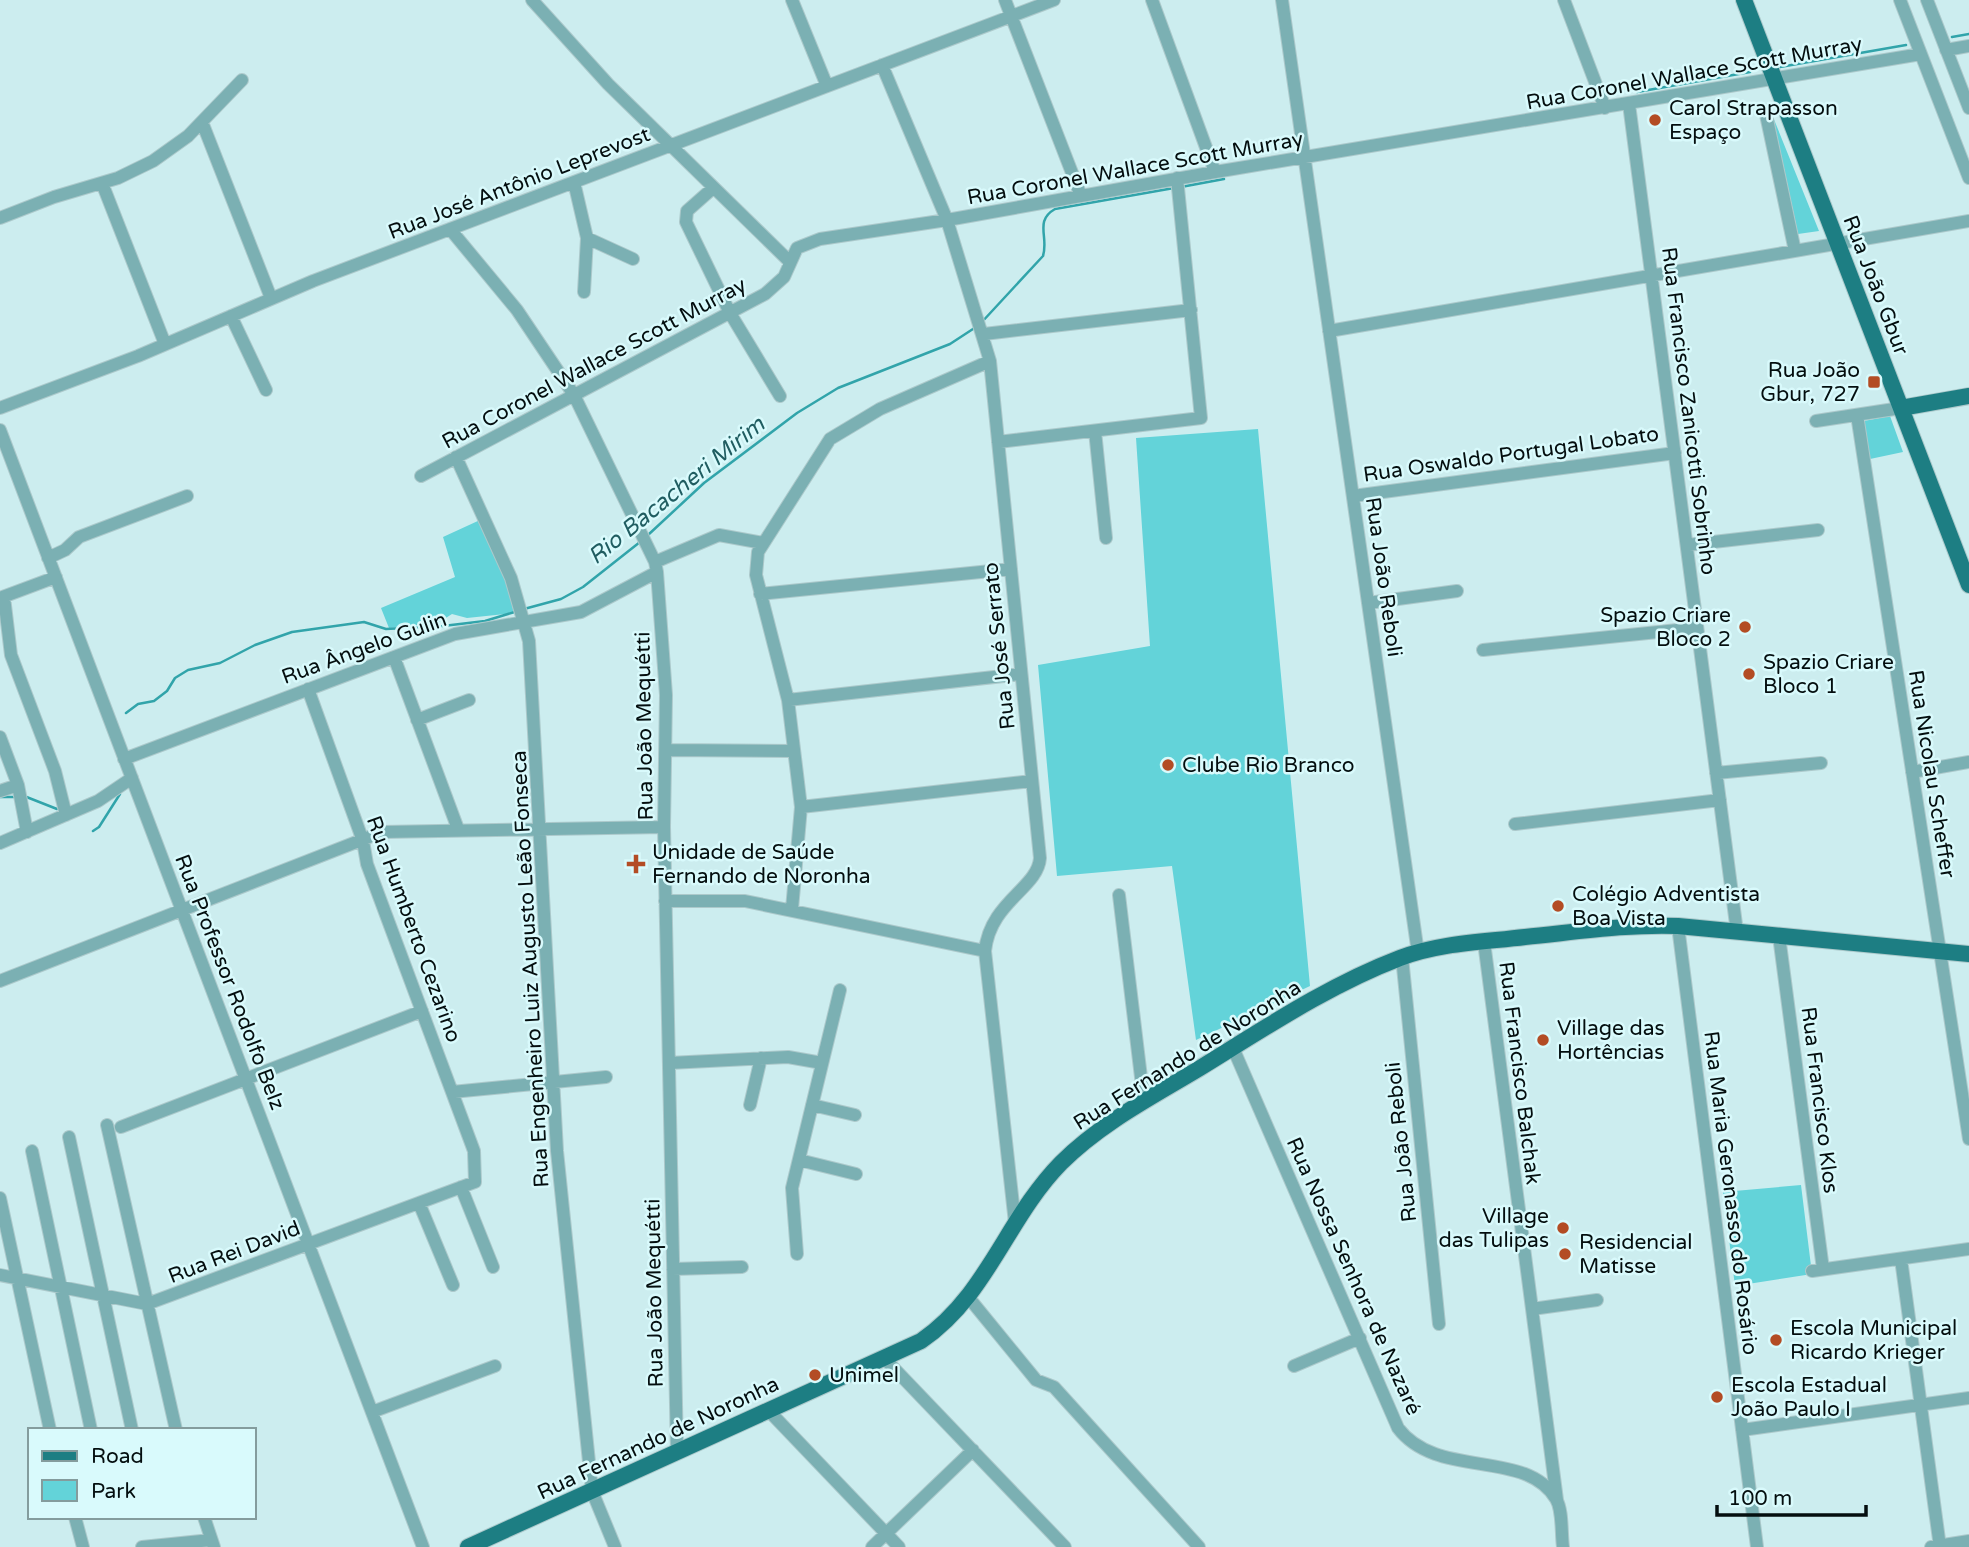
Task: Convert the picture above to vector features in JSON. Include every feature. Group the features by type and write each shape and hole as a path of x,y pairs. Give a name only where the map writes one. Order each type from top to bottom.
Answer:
{"main road":[{"name":"Rua João Gbur","path":"1744,0 1969,582"},
{"path":"1901,408 1969,396"},
{"name":"Rua Fernando de Noronha","path":"468,1547 768,1410 886,1360 935,1331 969,1298 1015,1223 1063,1162 1098,1132 1313,1000 1410,955 1484,942 1629,927 1678,926 1969,954"}],"street":[{"path":"532,0 608,83 790,262"},
{"path":"792,0 827,86"},
{"path":"1005,0 1080,196"},
{"name":"Rua José Antônio Leprevost","path":"0,408 450,229 1054,0"},
{"path":"1152,0 1215,172"},
{"name":"Rua João Reboli","path":"1282,0 1368,603 1410,955 1439,1324"},
{"path":"1564,0 1605,108"},
{"path":"1900,0 1969,178"},
{"path":"1927,0 1969,108"},
{"path":"1946,50 1969,46"},
{"name":"Rua Coronel Wallace Scott Murray","path":"421,476 730,313 779,284 788,271 797,248 820,239 947,220 1178,178 1305,159 1921,54"},
{"name":"Rua José Serrato","path":"882,65 947,220 990,361 1039,865 1036,875 1001,909 990,930 985,951 1015,1223"},
{"path":"0,218 135,171 166,154 202,122 242,80"},
{"name":"Rua Francisco Zanicotti Sobrinho","path":"1629,104 1737,932"},
{"path":"1765,110 1795,251"},
{"path":"202,122 271,299"},
{"path":"998,442 1201,418 1178,178"},
{"path":"574,182 587,238 584,292"},
{"path":"102,183 165,344"},
{"path":"713,188 687,211 685,218 730,313 780,396"},
{"path":"1329,331 1969,221"},
{"name":"Rua João Mequétti","path":"450,229 517,310 574,395 656,567 666,670 665,901 677,1452"},
{"path":"587,238 633,259"},
{"path":"772,245 797,248"},
{"path":"981,327 1191,310"},
{"path":"231,316 266,390"},
{"path":"792,909 801,807 788,700 755,567 764,543 830,439 880,410 990,361"},
{"path":"1816,421 1901,408"},
{"name":"Rua Nicolau Scheffer","path":"1857,415 1969,1139"},
{"name":"Rua Professor Rodolfo Belz","path":"0,430 423,1547"},
{"path":"1095,431 1106,538"},
{"name":"Rua Oswaldo Portugal Lobato","path":"1353,496 1675,453"},
{"name":"Rua Engenheiro Luiz Augusto Leão Fonseca","path":"456,457 511,578 524,621 531,660 557,1151 592,1491 615,1547"},
{"path":"48,558 65,550 79,537 187,496"},
{"path":"1687,545 1818,530"},
{"name":"Rua Ângelo Gulin","path":"124,759 455,634 581,612 656,567 719,535 764,543"},
{"path":"760,594 1011,569"},
{"path":"56,577 2,597 10,655 55,771 65,815"},
{"path":"1368,603 1457,591"},
{"path":"1483,650 1697,628"},
{"path":"394,657 458,829"},
{"path":"788,700 1021,674"},
{"name":"Rua Humberto Cezarino","path":"308,689 363,841 368,864 474,1151 474,1182"},
{"path":"417,720 470,700"},
{"path":"0,737 18,785 27,832"},
{"path":"666,750 794,751"},
{"path":"1912,772 1969,762"},
{"path":"1716,774 1821,763"},
{"path":"0,843 98,801 132,778"},
{"path":"801,807 1032,781"},
{"path":"0,791 18,785"},
{"path":"1515,824 1720,800"},
{"path":"1,977 392,831 664,827"},
{"path":"1119,895 1144,1102"},
{"path":"665,901 735,900 792,909 985,951"},
{"name":"Rua Maria Geronasso do Rosário","path":"1678,926 1757,1547"},
{"name":"Rua Francisco Klos","path":"1779,936 1817,1270 1901,1259"},
{"name":"Rua Francisco Balchak","path":"1484,942 1557,1500"},
{"path":"797,1254 792,1188 840,990"},
{"path":"121,1127 422,1011"},
{"name":"Rua Nossa Senhora de Nazaré","path":"1233,1048 1398,1428 1418,1448 1444,1458 1526,1475 1542,1485 1557,1500"},
{"path":"669,1063 788,1057 822,1063"},
{"path":"750,1105 761,1058"},
{"path":"452,1092 606,1077"},
{"path":"812,1105 855,1115"},
{"path":"107,1125 176,1428"},
{"path":"69,1137 132,1428"},
{"path":"32,1151 91,1428"},
{"path":"799,1160 856,1174"},
{"name":"Rua Rei David","path":"0,1275 147,1304 474,1182"},
{"path":"461,1187 493,1267"},
{"path":"0,1198 50,1428"},
{"path":"419,1203 453,1285"},
{"path":"1969,1249 1901,1259 1937,1547 1969,1541"},
{"path":"673,1269 742,1267"},
{"path":"969,1298 1036,1380 1055,1387 1199,1547"},
{"path":"1532,1309 1597,1300"},
{"path":"1294,1366 1360,1338"},
{"path":"886,1360 1065,1547"},
{"path":"372,1412 495,1366"},
{"path":"1742,1430 1969,1398"},
{"path":"768,1410 899,1547"},
{"path":"872,1547 973,1450"},
{"path":"1557,1500 1563,1547"},
{"path":"76,1519 83,1547"},
{"path":"142,1547 213,1543 205,1519"}],"green space":[{"path":"1773,117 1819,231 1798,234"},
{"path":"1890,416 1903,452 1870,459 1864,421"},
{"name":"Clube Rio Branco","path":"1258,429 1310,986 1196,1040 1172,866 1057,876 1038,665 1150,646 1136,438"},
{"path":"480,520 507,583 514,613 467,618 452,614 438,623 389,628 381,608 455,577 443,537"},
{"path":"1801,1185 1812,1274 1735,1286 1723,1192"}],"waterway":[{"name":"Rio Bacacheri Mirim","path":"1952,37 1969,34"},
{"name":"Rio Bacacheri Mirim","path":"1780,67 1906,45"},
{"name":"Rio Bacacheri Mirim","path":"1637,92 1750,72"},
{"name":"Rio Bacacheri Mirim","path":"1181,187 1224,179"},
{"name":"Rio Bacacheri Mirim","path":"981,323 1043,256 1045,219 1055,209 1174,188"},
{"name":"Rio Bacacheri Mirim","path":"648,535 704,483 797,413 838,388 950,344 976,327"},
{"name":"Rio Bacacheri Mirim","path":"524,609 561,599 583,587 640,542"},
{"name":"Rio Bacacheri Mirim","path":"126,713 138,704 154,701 167,691 175,678 188,670 220,663 255,645 292,632 364,622 386,629 443,626 485,621 518,611"},
{"name":"Rio Bacacheri Mirim","path":"93,831 99,827 120,794"},
{"name":"Rio Bacacheri Mirim","path":"24,796 57,809"},
{"name":"Rio Bacacheri Mirim","path":"0,797 18,797"}],"place":[{"name":"Carol Strapasson Espaço","path":"1655,120"},
{"name":"Rua João Gbur, 727","path":"1874,382"},
{"name":"Spazio Criare Bloco 2","path":"1745,627"},
{"name":"Spazio Criare Bloco 1","path":"1749,674"},
{"name":"Clube Rio Branco","path":"1168,765"},
{"name":"Unidade de Saúde Fernando de Noronha","path":"636,864"},
{"name":"Colégio Adventista Boa Vista","path":"1558,906"},
{"name":"Village das Hortências","path":"1543,1040"},
{"name":"Village das Tulipas","path":"1563,1228"},
{"name":"Residencial Matisse","path":"1565,1254"},
{"name":"Escola Municipal Ricardo Krieger","path":"1776,1340"},
{"name":"Unimel","path":"815,1375"},
{"name":"Escola Estadual João Paulo I","path":"1717,1397"}]}
